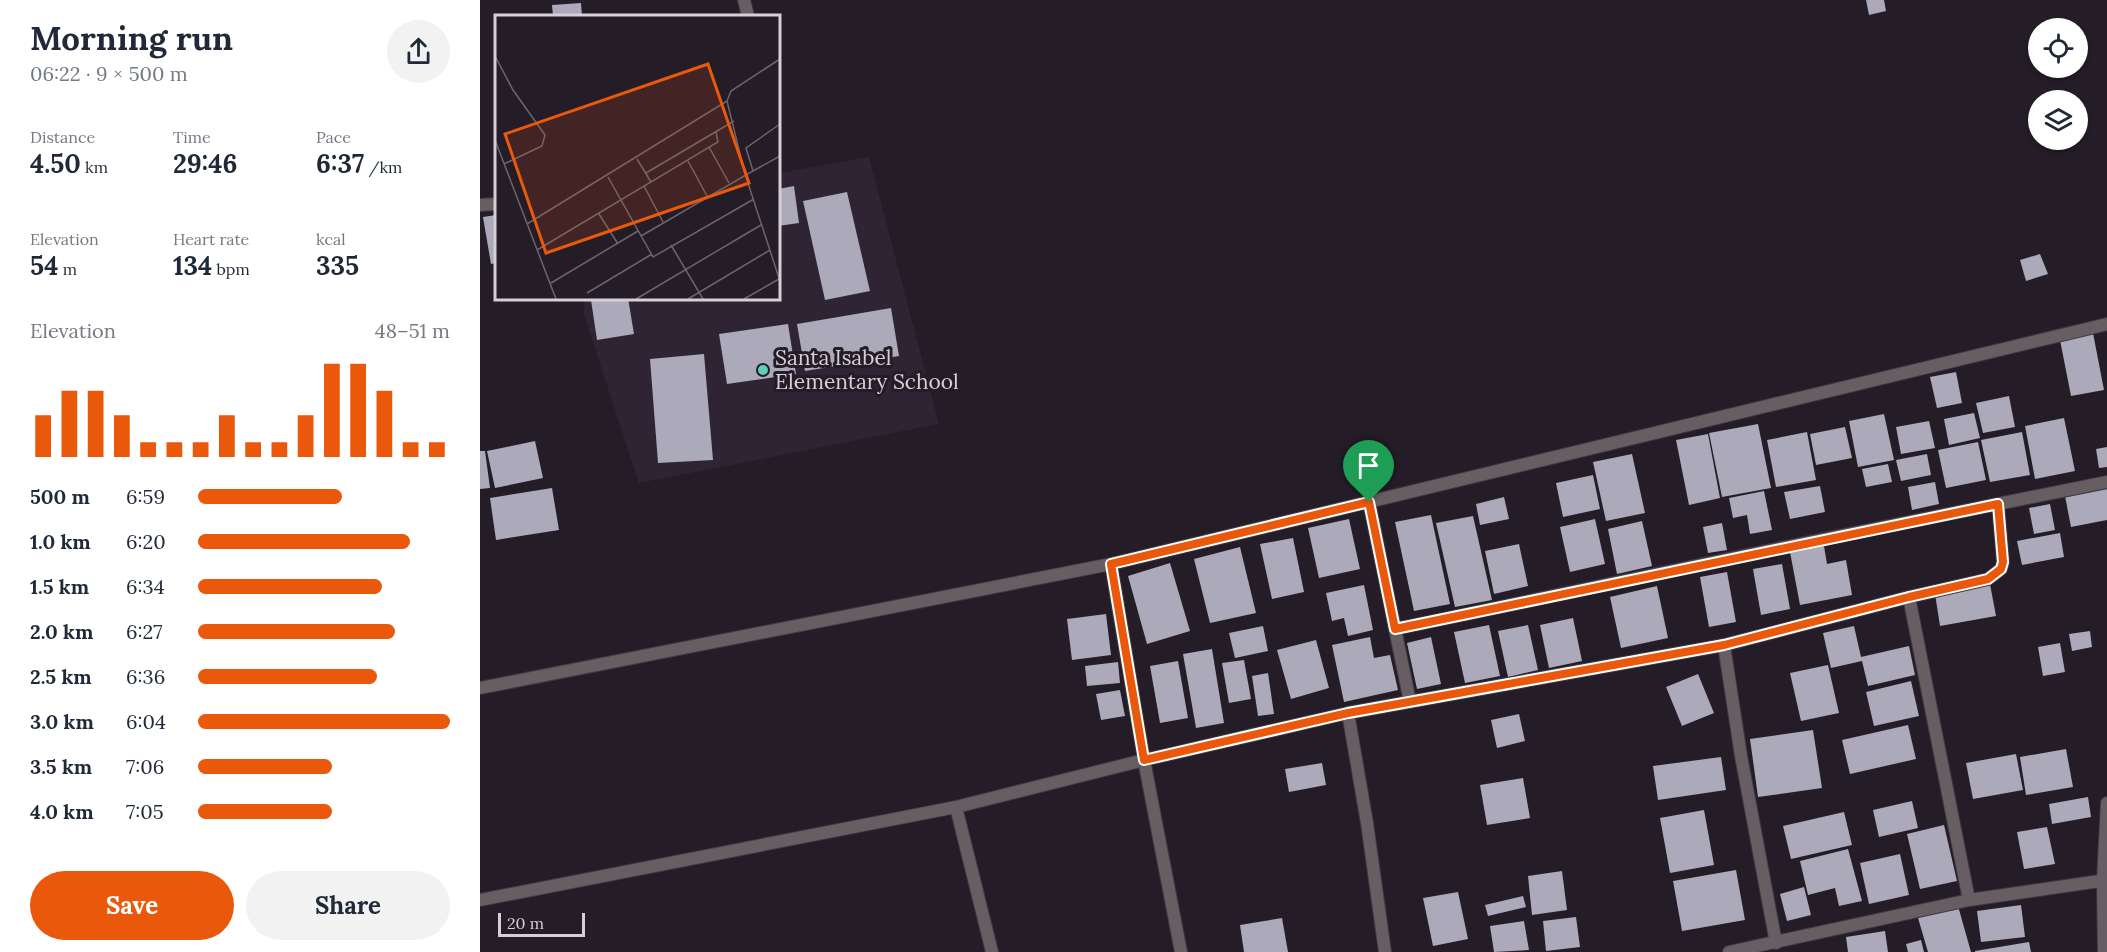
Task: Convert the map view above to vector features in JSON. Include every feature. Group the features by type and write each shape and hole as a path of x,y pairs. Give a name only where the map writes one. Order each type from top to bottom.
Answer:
{"street":[{"path":"744,0 748,15"},
{"path":"480,206 495,204"},
{"path":"480,687 1111,564 2107,324"},
{"path":"1395,629 2107,482"},
{"path":"1369,502 1410,702"},
{"path":"480,900 956,807 1144,760 1348,713 1724,645 1988,579 2001,569 2003,562 1998,504"},
{"path":"1111,564 1144,760 1181,952"},
{"path":"1909,597 1969,900"},
{"path":"1724,645 1741,756 1776,943"},
{"path":"1348,713 1367,823 1385,952"},
{"path":"2104,952 2107,803"},
{"path":"956,807 992,952"},
{"path":"1729,952 1969,900 2105,880"}],"shaded area":[{"name":"Santa Isabel Elementary School","path":"869,157 939,424 639,483 584,315 584,300 780,300 780,173"}],"building":[{"path":"1866,0 1884,0 1886,11 1869,15"},
{"path":"581,3 582,15 553,15 552,5"},
{"path":"794,186 799,223 780,226 780,189"},
{"path":"847,192 870,291 825,300 803,201"},
{"path":"495,215 495,263 491,264 483,217"},
{"path":"2040,254 2048,274 2026,281 2020,260"},
{"path":"591,300 628,300 634,334 597,340"},
{"path":"891,308 899,356 805,371 797,324"},
{"path":"788,324 796,374 727,384 719,334"},
{"path":"2093,333 2104,390 2071,396 2060,340"},
{"path":"704,354 713,460 658,463 650,359"},
{"path":"1956,372 1962,403 1937,408 1930,377"},
{"path":"2009,396 2015,427 1983,433 1976,403"},
{"path":"1974,413 1980,438 1949,445 1944,419"},
{"path":"1884,414 1894,460 1858,467 1849,421"},
{"path":"2064,418 2075,471 2035,479 2025,426"},
{"path":"1929,421 1935,448 1901,454 1896,427"},
{"path":"1758,424 1771,488 1722,497 1709,433"},
{"path":"1845,427 1852,458 1816,465 1810,434"},
{"path":"1807,432 1816,480 1776,487 1767,440"},
{"path":"2022,432 2030,475 1990,482 1981,440"},
{"path":"1708,434 1720,498 1689,505 1676,440"},
{"path":"535,441 543,478 495,488 487,451"},
{"path":"1978,442 1986,480 1946,488 1938,450"},
{"path":"2107,447 2107,467 2099,468 2096,449"},
{"path":"480,451 485,451 490,488 480,489"},
{"path":"1632,454 1645,513 1606,521 1593,462"},
{"path":"1927,454 1931,475 1901,481 1896,460"},
{"path":"1888,464 1892,482 1866,487 1862,469"},
{"path":"1593,475 1600,509 1563,517 1556,483"},
{"path":"1935,482 1939,504 1912,510 1908,487"},
{"path":"1820,486 1825,512 1790,519 1784,492"},
{"path":"552,488 559,530 496,540 490,498"},
{"path":"2107,488 2107,520 2071,527 2065,496"},
{"path":"1764,491 1772,530 1750,534 1747,515 1733,518 1729,498"},
{"path":"1504,497 1509,519 1480,525 1476,504"},
{"path":"2050,504 2055,530 2034,534 2029,508"},
{"path":"1431,515 1450,604 1414,611 1395,522"},
{"path":"1473,516 1492,600 1455,607 1436,523"},
{"path":"1349,519 1360,569 1319,578 1308,528"},
{"path":"1595,519 1605,564 1570,572 1560,527"},
{"path":"1642,521 1652,566 1617,574 1608,529"},
{"path":"1722,523 1727,550 1708,553 1703,527"},
{"path":"2060,533 2064,557 2022,565 2017,541"},
{"path":"1293,538 1304,592 1272,599 1260,544"},
{"path":"1519,544 1528,586 1494,594 1485,551"},
{"path":"1824,546 1827,564 1846,560 1852,595 1800,605 1790,552"},
{"path":"1240,547 1256,613 1210,623 1194,559"},
{"path":"1170,563 1190,631 1147,644 1128,576"},
{"path":"1782,564 1790,609 1761,615 1753,569"},
{"path":"1727,572 1736,622 1709,627 1700,577"},
{"path":"1990,584 1996,616 1940,626 1935,594"},
{"path":"1364,585 1373,630 1348,636 1344,618 1332,621 1326,593"},
{"path":"1657,586 1668,638 1621,648 1610,597"},
{"path":"1106,614 1111,655 1072,660 1067,619"},
{"path":"1573,618 1582,661 1549,668 1540,625"},
{"path":"1489,625 1500,676 1465,683 1454,632"},
{"path":"1528,625 1538,670 1508,677 1498,631"},
{"path":"1263,626 1268,651 1235,658 1229,633"},
{"path":"1854,626 1861,657 1909,646 1915,675 1868,686 1862,661 1831,668 1823,633"},
{"path":"2090,631 2092,647 2072,651 2069,634"},
{"path":"1370,637 1374,658 1390,655 1398,690 1344,702 1332,645"},
{"path":"1431,637 1441,684 1417,689 1407,643"},
{"path":"1316,640 1329,688 1291,699 1277,650"},
{"path":"2060,643 2065,672 2043,676 2038,647"},
{"path":"1212,649 1224,723 1196,728 1183,654"},
{"path":"1244,660 1251,699 1229,703 1222,663"},
{"path":"1178,661 1188,718 1160,723 1150,666"},
{"path":"1118,662 1120,683 1087,686 1085,666"},
{"path":"1828,665 1839,713 1801,721 1790,673"},
{"path":"1268,673 1274,714 1258,716 1252,676"},
{"path":"1698,674 1714,713 1682,726 1666,687"},
{"path":"1911,681 1919,716 1874,726 1866,692"},
{"path":"1120,690 1125,716 1101,720 1096,694"},
{"path":"1519,714 1525,741 1497,748 1491,720"},
{"path":"1908,725 1916,759 1850,774 1842,740"},
{"path":"1813,730 1822,788 1758,797 1750,739"},
{"path":"2066,749 2073,787 2026,795 2020,757"},
{"path":"2016,754 2023,790 1973,799 1966,763"},
{"path":"1721,757 1726,790 1658,800 1653,766"},
{"path":"1322,763 1326,785 1289,792 1285,769"},
{"path":"1523,778 1530,818 1487,825 1480,785"},
{"path":"2088,797 2091,817 2052,824 2049,804"},
{"path":"1912,801 1918,828 1879,837 1873,810"},
{"path":"1704,810 1714,865 1670,873 1660,818"},
{"path":"1844,812 1852,845 1791,859 1783,826"},
{"path":"1944,825 1957,881 1920,889 1907,834"},
{"path":"2047,827 2055,864 2024,869 2017,832"},
{"path":"1848,849 1862,901 1839,906 1835,888 1808,895 1800,861"},
{"path":"1900,854 1909,895 1869,904 1860,863"},
{"path":"1736,870 1745,920 1682,931 1673,881"},
{"path":"1562,871 1567,910 1532,915 1528,876"},
{"path":"1804,887 1811,915 1787,921 1780,894"},
{"path":"1458,892 1468,939 1433,946 1423,898"},
{"path":"1523,896 1526,907 1488,916 1485,905"},
{"path":"2021,905 2025,937 1981,942 1977,911"},
{"path":"1958,906 1971,952 1928,952 1918,918"},
{"path":"1576,917 1580,947 1546,951 1543,921"},
{"path":"1282,918 1288,952 1244,952 1240,925"},
{"path":"1524,921 1529,950 1494,952 1490,926"},
{"path":"1885,931 1888,952 1848,952 1846,937"},
{"path":"1921,940 1924,952 1908,952 1906,944"},
{"path":"2029,942 2031,952 1975,952 1975,951"}],"place":[{"name":"Santa Isabel Elementary School","path":"763,370"}],"route":[{"path":"1369,502 1395,629 1998,504 2003,562 2001,569 1988,579 1724,645 1348,713 1144,760 1111,564 1369,502"}]}
